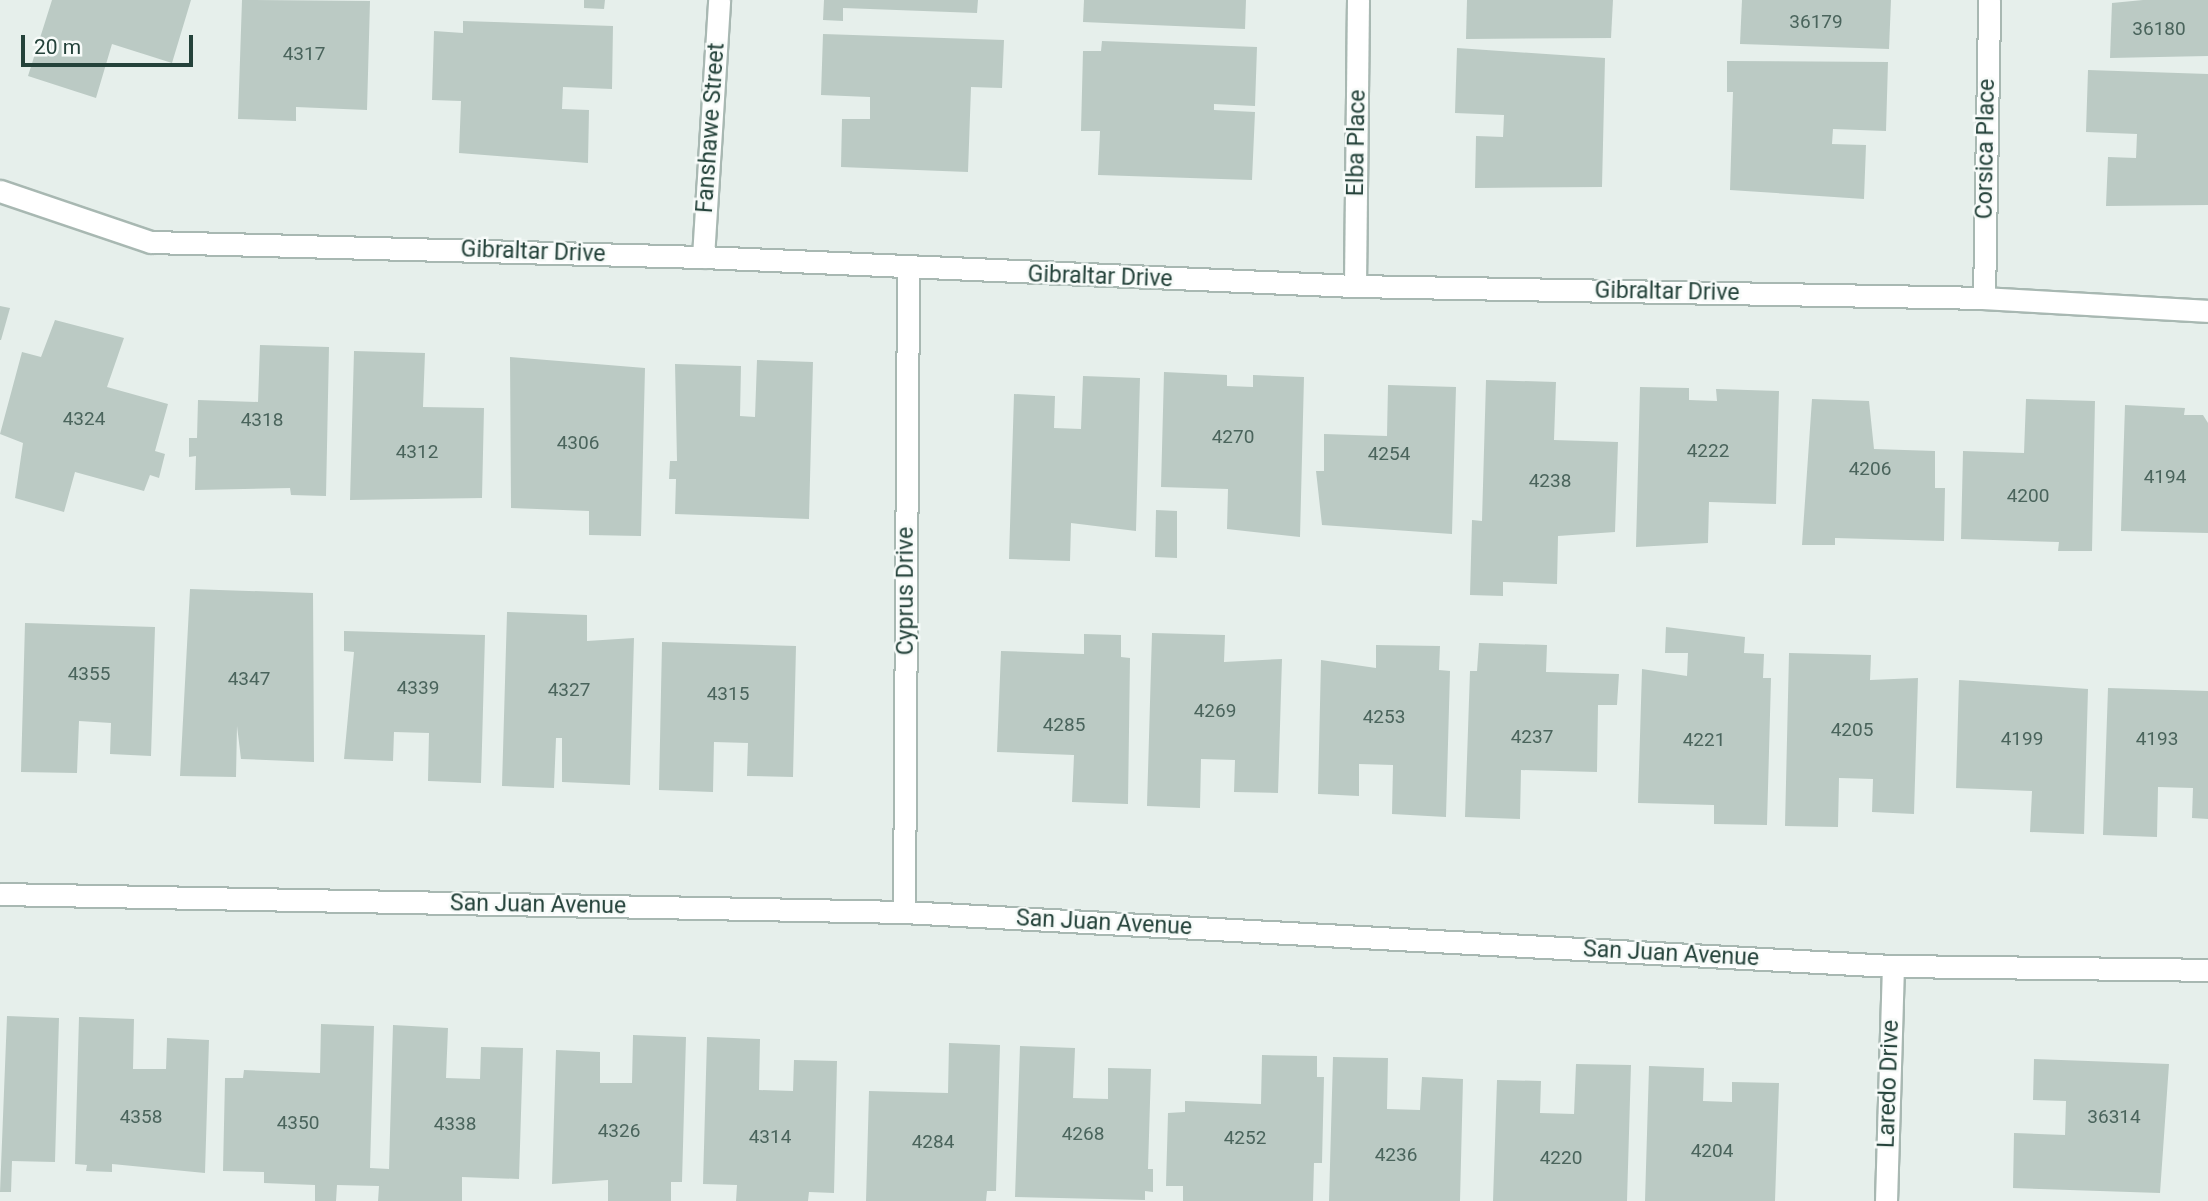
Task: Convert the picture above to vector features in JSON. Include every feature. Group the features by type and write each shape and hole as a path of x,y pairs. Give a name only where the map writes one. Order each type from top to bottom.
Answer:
{"street":[{"name":"Fanshawe Street","path":"703,257 719,0"},
{"name":"Elba Place","path":"1355,286 1358,0"},
{"name":"Corsica Place","path":"1984,298 1989,0"},
{"name":"Gibraltar Drive","path":"0,191 150,242 703,257 908,270 1355,286 1984,298 2208,311"},
{"name":"Cyprus Drive","path":"904,912 908,270"},
{"name":"San Juan Avenue","path":"0,894 904,912 1893,966 2208,970"},
{"name":"Laredo Drive","path":"1885,1201 1893,966"}],"building":[{"path":"52,0 191,0 172,63 112,44 96,98 28,76"},
{"path":"242,0 370,1 367,110 296,107 296,121 238,119"},
{"path":"584,0 605,0 604,9 584,8"},
{"path":"824,0 978,0 977,13 843,8 843,21 823,20"},
{"path":"1084,0 1246,0 1245,29 1083,22"},
{"path":"1467,0 1613,0 1611,38 1466,39"},
{"path":"1742,0 1891,0 1889,49 1740,44"},
{"path":"2208,0 2208,56 2110,58 2112,3"},
{"path":"463,21 613,26 612,89 563,87 562,109 589,110 588,163 459,153 461,101 432,100 434,31 463,33"},
{"path":"823,34 1004,40 1002,88 971,87 968,172 841,167 842,119 870,119 870,97 821,95"},
{"path":"1102,41 1257,47 1255,106 1214,104 1214,110 1255,112 1252,180 1098,175 1100,131 1081,131 1083,51 1101,51"},
{"path":"1457,48 1605,58 1602,187 1475,188 1476,136 1503,137 1504,115 1455,113"},
{"path":"1727,61 1888,62 1886,131 1833,129 1832,144 1866,145 1864,199 1730,190 1733,92 1727,92"},
{"path":"2088,70 2208,74 2208,205 2106,206 2108,157 2136,158 2137,134 2086,132"},
{"path":"0,306 10,308 1,340 0,340"},
{"path":"55,320 124,338 107,387 168,404 155,451 165,454 159,478 150,475 144,491 75,472 64,512 15,498 23,443 0,434 22,352 41,357"},
{"path":"260,345 329,347 326,496 291,495 290,488 195,490 196,456 189,457 189,438 197,438 198,400 258,402"},
{"path":"354,351 425,353 423,407 484,408 482,498 350,500"},
{"path":"510,357 645,368 641,536 589,535 589,511 511,508"},
{"path":"757,360 813,362 809,519 675,514 676,479 669,479 670,461 677,461 675,364 741,366 740,416 755,417"},
{"path":"1164,372 1227,375 1227,386 1253,387 1253,375 1304,377 1300,537 1227,529 1228,489 1161,487"},
{"path":"1083,376 1140,378 1136,531 1071,523 1070,561 1009,559 1014,394 1055,396 1054,428 1081,429"},
{"path":"1486,380 1556,382 1554,440 1618,442 1615,532 1558,536 1557,584 1503,582 1503,596 1470,595 1472,520 1482,521"},
{"path":"1388,385 1456,387 1452,534 1322,525 1316,471 1324,471 1324,434 1387,436"},
{"path":"1640,387 1689,388 1689,400 1717,401 1716,389 1779,391 1776,504 1709,502 1708,543 1636,547"},
{"path":"1812,399 1869,401 1874,449 1935,451 1935,488 1945,488 1944,541 1835,538 1835,545 1802,545"},
{"path":"2026,399 2095,401 2092,551 2058,551 2059,542 1961,539 1963,451 2024,453"},
{"path":"2125,405 2185,408 2184,415 2203,415 2208,423 2208,533 2121,531"},
{"path":"1156,510 1177,511 1177,558 1155,557"},
{"path":"190,589 313,593 314,762 241,759 237,726 236,777 180,776"},
{"path":"507,612 587,615 587,641 634,638 630,785 562,782 562,738 556,738 554,788 502,786"},
{"path":"25,623 155,627 151,756 110,754 111,723 79,721 77,773 21,772"},
{"path":"1666,627 1745,637 1744,653 1764,654 1763,678 1771,678 1767,825 1714,824 1714,805 1638,803 1642,669 1687,676 1688,653 1665,653"},
{"path":"344,631 485,635 481,783 428,781 429,733 394,732 393,761 344,759 354,652 344,651"},
{"path":"1152,633 1225,635 1224,662 1282,659 1278,793 1234,792 1235,760 1201,759 1200,808 1147,806"},
{"path":"1084,634 1121,635 1121,657 1130,658 1128,804 1072,802 1074,755 997,752 1001,651 1084,654"},
{"path":"662,642 796,646 793,777 747,776 748,743 714,742 713,792 659,790"},
{"path":"1479,643 1547,645 1546,672 1619,674 1617,705 1598,705 1597,772 1521,770 1520,819 1465,817 1470,671 1477,671"},
{"path":"1376,645 1440,646 1439,670 1450,671 1446,817 1392,814 1393,765 1359,764 1359,796 1318,794 1321,660 1376,668"},
{"path":"1789,653 1871,655 1870,680 1918,678 1914,814 1872,812 1873,779 1839,778 1838,827 1785,826"},
{"path":"1959,680 2088,689 2084,834 2030,832 2032,791 1956,788"},
{"path":"2108,688 2208,691 2208,819 2192,818 2193,788 2158,787 2157,837 2103,835"},
{"path":"7,1016 59,1018 55,1162 12,1161 11,1192 0,1192"},
{"path":"79,1017 134,1019 133,1069 166,1069 167,1038 209,1040 205,1173 112,1164 112,1172 86,1171 87,1165 75,1164"},
{"path":"321,1024 374,1026 370,1168 389,1169 393,1025 448,1028 446,1078 480,1079 481,1047 523,1048 519,1179 462,1177 462,1201 378,1201 379,1186 337,1185 336,1201 315,1201 315,1185 264,1183 264,1172 223,1171 225,1078 243,1078 244,1070 320,1073"},
{"path":"633,1035 686,1037 682,1182 671,1182 671,1201 608,1201 608,1180 552,1184 556,1050 600,1052 600,1083 632,1083"},
{"path":"707,1037 760,1039 759,1090 793,1091 794,1060 837,1061 834,1193 809,1192 808,1201 736,1201 737,1185 703,1184"},
{"path":"949,1043 1000,1045 996,1191 987,1191 986,1201 866,1201 869,1091 948,1093"},
{"path":"1020,1046 1075,1048 1073,1098 1108,1099 1108,1068 1151,1069 1148,1169 1153,1169 1153,1192 1145,1191 1145,1200 1015,1197"},
{"path":"1262,1055 1317,1056 1317,1077 1324,1077 1322,1163 1314,1163 1313,1201 1183,1201 1183,1186 1166,1186 1168,1113 1185,1112 1185,1101 1261,1104"},
{"path":"1333,1057 1388,1058 1387,1109 1420,1110 1422,1077 1463,1079 1460,1201 1329,1201"},
{"path":"2034,1059 2169,1064 2160,1193 2013,1188 2014,1133 2065,1135 2066,1101 2033,1100"},
{"path":"1576,1064 1631,1065 1627,1201 1493,1201 1497,1080 1541,1081 1540,1113 1574,1114"},
{"path":"1649,1066 1704,1068 1703,1101 1732,1102 1732,1082 1779,1083 1775,1201 1645,1201"}]}
